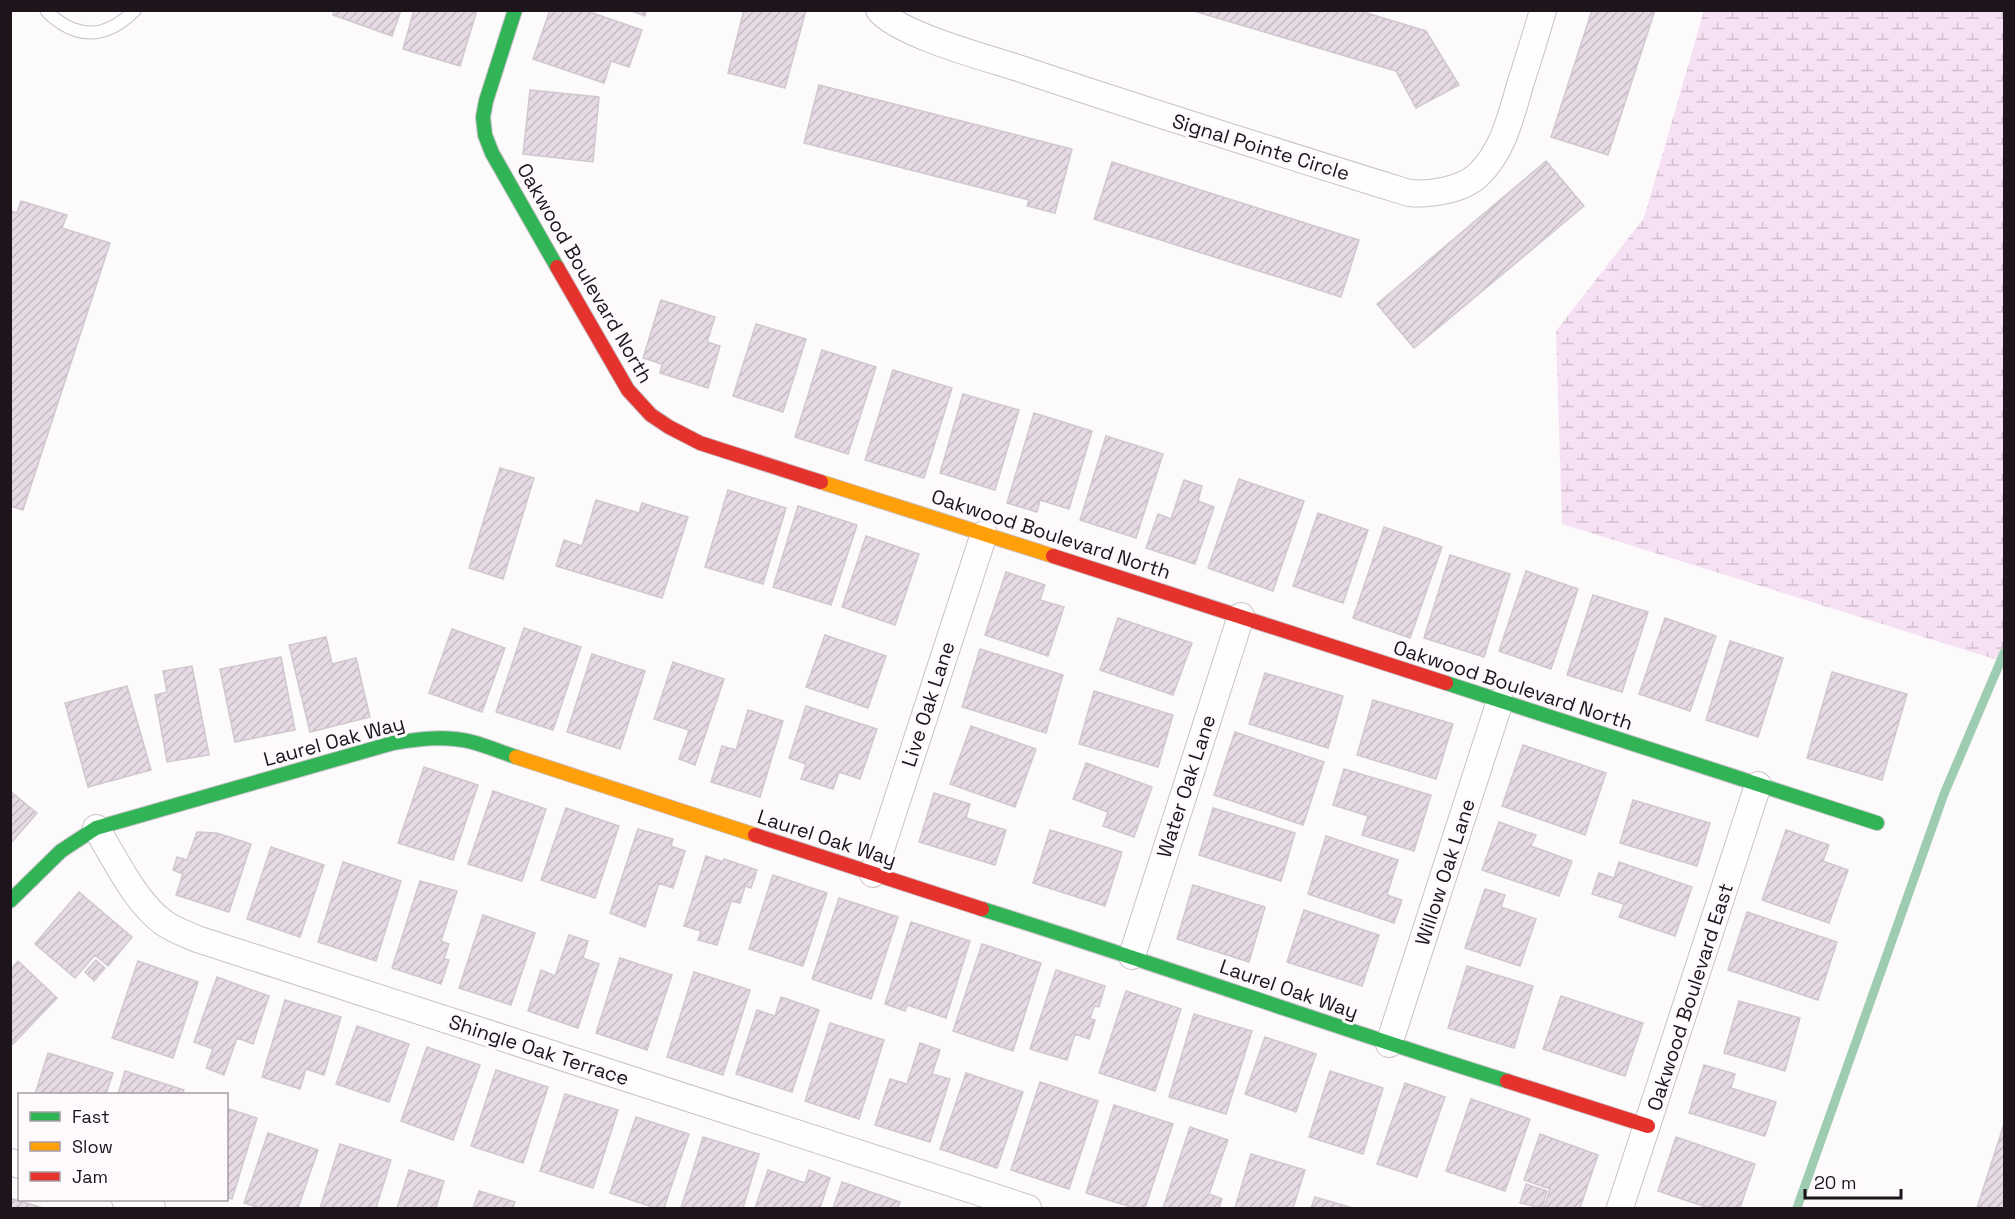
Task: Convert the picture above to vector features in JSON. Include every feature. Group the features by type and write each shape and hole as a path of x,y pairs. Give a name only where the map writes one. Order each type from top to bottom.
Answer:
{"street":[{"name":"Oakwood Boulevard North","path":"515,10 486,101 483,117 485,135 492,153 622,380 638,403 668,428 700,443 1877,823"},
{"name":"Signal Pointe Circle","path":"879,10 884,17 922,36 1250,143 1409,193 1424,194 1453,189 1477,177 1494,156 1508,124 1543,10"},
{"name":"Live Oak Lane","path":"873,874 984,534"},
{"name":"Water Oak Lane","path":"1131,956 1241,616"},
{"name":"Willow Oak Lane","path":"1389,1044 1500,701"},
{"name":"Laurel Oak Way","path":"10,901 60,851 84,833 96,828 393,743 453,738 472,742 1131,956 1389,1044 1648,1126"},
{"name":"Oakwood Boulevard East","path":"1620,1209 1758,785"},
{"name":"Shingle Oak Terrace","path":"96,828 141,900 165,923 197,939 1028,1209"},
{"path":"128,1201 152,1209"}],"lane":[{"path":"46,10 73,30 95,34 115,27 135,10"}],"green space":[{"path":"1704,11 2004,11 2004,662 1562,524 1556,331 1644,218"}],"building":[{"path":"334,10 401,10 392,36 333,15"},
{"path":"414,10 477,10 460,66 403,49"},
{"path":"550,10 584,10 642,30 629,67 611,61 604,83 533,59"},
{"path":"629,10 646,10 645,16"},
{"path":"744,10 806,10 785,88 728,73"},
{"path":"1198,10 1357,10 1426,31 1459,85 1416,108 1396,71 1197,12"},
{"path":"1592,10 1655,10 1608,155 1551,137"},
{"path":"819,85 1072,149 1055,213 1027,206 1029,200 804,143"},
{"path":"530,90 599,97 593,162 523,154"},
{"path":"1546,161 1584,206 1414,348 1377,304"},
{"path":"1112,162 1359,240 1341,297 1094,219"},
{"path":"21,201 67,215 62,228 110,243 23,510 10,506 10,211 17,213"},
{"path":"661,300 715,317 707,342 720,346 708,388 660,373 662,364 643,358"},
{"path":"756,324 806,339 783,412 733,396"},
{"path":"822,350 876,367 848,454 795,437"},
{"path":"893,370 952,388 924,478 865,460"},
{"path":"963,394 1019,410 995,490 940,473"},
{"path":"1034,413 1092,431 1069,509 1040,500 1037,512 1007,503"},
{"path":"1106,436 1163,454 1136,538 1080,520"},
{"path":"500,468 534,478 503,579 469,568"},
{"path":"1239,479 1304,501 1273,591 1208,568"},
{"path":"1184,480 1202,486 1198,501 1214,507 1195,564 1146,548 1158,514 1171,519"},
{"path":"728,490 786,508 763,584 705,567"},
{"path":"596,500 639,513 642,503 688,517 662,598 556,566 564,540 582,546"},
{"path":"798,506 857,525 831,605 773,587"},
{"path":"1318,513 1368,530 1343,603 1293,586"},
{"path":"1384,527 1442,547 1410,638 1353,618"},
{"path":"866,536 919,554 895,625 842,607"},
{"path":"1450,555 1510,574 1484,657 1424,638"},
{"path":"1526,571 1578,589 1551,669 1499,651"},
{"path":"1006,572 1045,585 1040,600 1064,607 1048,656 985,635"},
{"path":"1593,595 1648,612 1622,692 1567,675"},
{"path":"1118,618 1192,643 1173,695 1100,670"},
{"path":"1665,618 1716,636 1690,711 1639,694"},
{"path":"524,628 581,647 553,730 496,712"},
{"path":"452,629 505,648 482,712 429,693"},
{"path":"825,635 886,656 868,708 806,687"},
{"path":"326,637 332,664 356,658 370,717 310,732 289,645"},
{"path":"1730,641 1783,658 1758,737 1706,720"},
{"path":"980,649 1063,675 1046,733 962,707"},
{"path":"592,654 645,671 620,749 567,732"},
{"path":"281,657 295,730 235,742 220,669"},
{"path":"673,662 724,679 695,765 679,759 689,730 654,719"},
{"path":"192,666 209,755 167,762 155,695 167,692 163,671"},
{"path":"1832,672 1907,694 1882,780 1807,758"},
{"path":"1265,673 1343,696 1328,748 1249,724"},
{"path":"127,686 151,770 88,787 65,703"},
{"path":"1094,691 1173,715 1158,767 1079,744"},
{"path":"1373,700 1453,724 1436,779 1357,755"},
{"path":"806,706 877,729 860,779 839,772 833,789 801,779 806,764 789,758"},
{"path":"748,710 783,721 760,797 711,782 722,746 736,750"},
{"path":"971,726 1036,749 1015,807 950,784"},
{"path":"1235,732 1324,762 1303,825 1214,795"},
{"path":"1523,745 1606,773 1585,835 1502,806"},
{"path":"1086,763 1152,787 1134,837 1103,826 1108,812 1073,799"},
{"path":"424,767 478,785 453,860 398,843"},
{"path":"1344,769 1431,795 1414,851 1362,835 1368,816 1333,805"},
{"path":"10,791 37,813 10,844"},
{"path":"493,791 546,809 522,881 468,864"},
{"path":"934,793 970,804 966,818 1006,830 995,865 919,842"},
{"path":"1633,800 1710,823 1697,866 1620,843"},
{"path":"566,808 619,826 595,898 541,880"},
{"path":"1213,808 1295,833 1281,881 1199,855"},
{"path":"1499,822 1536,835 1531,846 1572,861 1559,896 1482,870"},
{"path":"638,829 673,839 671,846 685,851 673,888 659,883 645,927 610,913"},
{"path":"1050,830 1122,852 1105,906 1033,883"},
{"path":"1786,830 1829,845 1823,861 1848,870 1829,923 1762,900"},
{"path":"197,832 217,833 251,844 229,912 176,895 183,874 173,870 177,857 187,860"},
{"path":"1326,836 1398,860 1387,895 1402,900 1394,923 1308,894"},
{"path":"271,847 324,865 300,937 247,919"},
{"path":"706,856 723,862 724,859 757,870 751,888 745,886 740,903 731,901 717,945 698,940 701,931 684,926"},
{"path":"343,862 401,881 376,961 318,942"},
{"path":"1619,862 1692,887 1675,936 1619,917 1624,904 1592,894 1599,873 1614,878"},
{"path":"773,875 827,893 803,966 749,949"},
{"path":"420,881 457,891 441,941 449,944 444,959 449,960 441,984 392,968"},
{"path":"1193,885 1265,907 1249,962 1177,939"},
{"path":"1485,889 1505,895 1501,907 1536,919 1520,966 1465,948"},
{"path":"79,892 132,937 108,966 95,955 75,978 35,944"},
{"path":"839,898 898,917 871,999 812,979"},
{"path":"1304,910 1379,935 1362,986 1287,962"},
{"path":"1747,912 1837,942 1818,1000 1728,970"},
{"path":"483,915 535,933 511,1005 459,988"},
{"path":"911,922 970,941 946,1018 907,1005 905,1011 885,1004"},
{"path":"569,935 588,941 583,958 599,964 578,1028 528,1011 541,970 555,976"},
{"path":"982,944 1041,963 1013,1051 953,1031"},
{"path":"620,958 672,975 647,1050 596,1033"},
{"path":"96,960 105,968 94,981 85,972"},
{"path":"18,961 57,998 13,1044 10,1042 10,970"},
{"path":"138,961 198,982 173,1058 112,1038"},
{"path":"1467,966 1533,986 1514,1048 1448,1028"},
{"path":"1056,970 1105,986 1099,1007 1094,1006 1090,1019 1095,1020 1089,1039 1075,1034 1067,1060 1030,1049"},
{"path":"694,972 750,990 723,1075 667,1057"},
{"path":"217,977 269,996 253,1044 237,1038 224,1075 206,1068 213,1049 194,1042"},
{"path":"1126,991 1181,1009 1155,1091 1099,1073"},
{"path":"1561,996 1643,1023 1625,1076 1543,1049"},
{"path":"781,997 819,1010 792,1092 736,1074 757,1010 775,1016"},
{"path":"285,1000 341,1017 324,1075 306,1069 300,1089 262,1077"},
{"path":"1739,1001 1800,1018 1785,1071 1724,1053"},
{"path":"1194,1014 1252,1031 1226,1114 1169,1097"},
{"path":"830,1023 884,1040 859,1119 805,1101"},
{"path":"357,1026 409,1044 389,1102 336,1084"},
{"path":"1265,1037 1316,1054 1296,1112 1245,1094"},
{"path":"920,1043 940,1050 932,1074 950,1079 930,1142 875,1125 890,1079 907,1084"},
{"path":"427,1047 480,1065 453,1140 401,1121"},
{"path":"48,1053 113,1073 106,1093 35,1093"},
{"path":"1704,1065 1735,1074 1731,1088 1776,1102 1765,1136 1689,1113"},
{"path":"496,1070 548,1087 523,1163 471,1146"},
{"path":"125,1071 184,1090 182,1093 118,1093"},
{"path":"1330,1071 1383,1088 1363,1154 1309,1137"},
{"path":"966,1073 1023,1092 997,1168 940,1149"},
{"path":"1040,1082 1098,1101 1069,1189 1011,1170"},
{"path":"1405,1083 1445,1097 1417,1177 1377,1164"},
{"path":"565,1094 618,1110 593,1188 540,1171"},
{"path":"1471,1099 1530,1119 1505,1191 1446,1171"},
{"path":"1114,1105 1173,1124 1145,1208 1134,1208 1086,1193"},
{"path":"228,1109 257,1118 232,1199 228,1198"},
{"path":"636,1117 689,1134 664,1208 655,1208 610,1193"},
{"path":"2004,1124 2004,1208 1977,1208"},
{"path":"1190,1127 1228,1140 1209,1194 1222,1199 1219,1208 1163,1208"},
{"path":"268,1133 318,1150 298,1208 260,1208 244,1203"},
{"path":"1540,1134 1598,1155 1580,1208 1544,1208 1550,1189 1524,1180"},
{"path":"703,1137 759,1154 743,1208 681,1208"},
{"path":"1676,1137 1755,1164 1740,1208 1709,1208 1658,1191"},
{"path":"340,1144 391,1160 376,1208 320,1208"},
{"path":"1251,1154 1305,1170 1293,1208 1235,1208"},
{"path":"409,1170 444,1181 436,1208 397,1208"},
{"path":"768,1170 805,1183 809,1170 830,1178 820,1208 755,1208"},
{"path":"842,1182 900,1202 898,1208 833,1208"},
{"path":"1526,1184 1547,1191 1542,1208 1520,1203"},
{"path":"479,1191 515,1202 513,1208 473,1208"},
{"path":"1315,1197 1353,1208 1311,1208"},
{"path":"10,1198 43,1208 10,1208"}],"waterway":[{"path":"1797,1208 1944,794 2004,653"}],"traffic: fast":[{"path":"515,10 486,101 483,117 485,135 492,153 557,267"},
{"path":"1446,683 1877,823"},
{"path":"10,901 61,851 96,828 393,743 442,738 462,740 516,757"},
{"path":"982,909 1507,1081"}],"traffic: slow":[{"path":"821,482 1053,556"},
{"path":"516,757 755,835"}],"traffic: jam":[{"path":"557,267 628,390 651,415 700,443 821,482"},
{"path":"1053,556 1446,683"},
{"path":"755,835 982,909"},
{"path":"1507,1081 1648,1126"}]}
